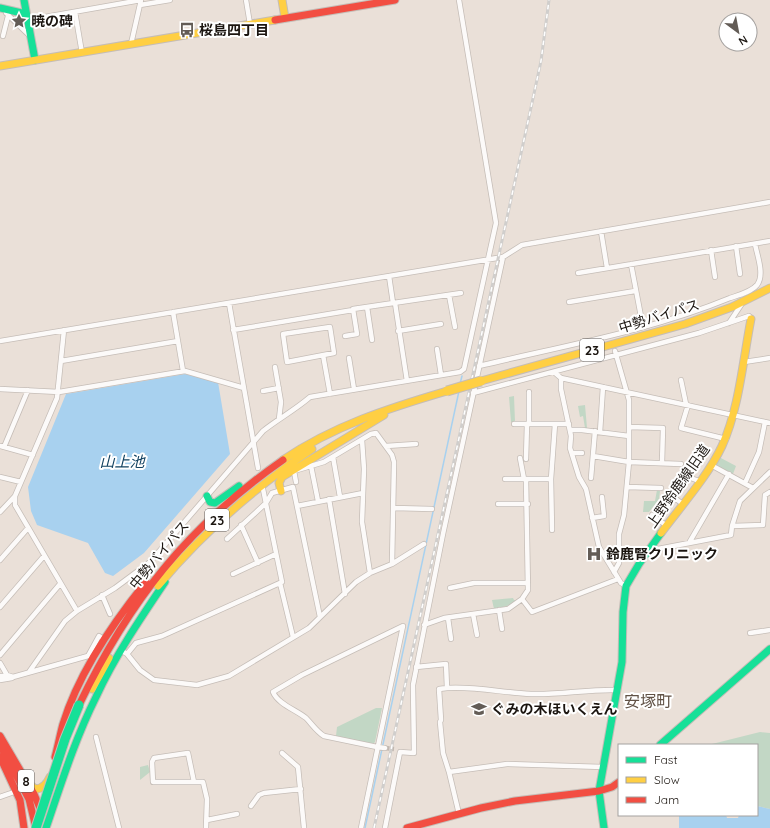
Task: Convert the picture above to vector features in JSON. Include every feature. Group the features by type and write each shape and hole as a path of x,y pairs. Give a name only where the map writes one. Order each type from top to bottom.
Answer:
{"main road":[{"path":"24,0 35,60"},
{"path":"282,0 285,18"},
{"path":"0,66 285,18 362,3 394,0"},
{"path":"5,11 27,17"},
{"name":"中勢バイパス","path":"41,828 68,739 81,706 124,632 200,527 236,496 285,458 311,443 352,423 414,401 685,324 743,302 770,288"},
{"name":"上野鈴鹿線旧道","path":"604,828 599,791 622,662 623,612 626,586 639,564 711,465 726,438 733,415 751,319"},
{"name":"中勢バイパス","path":"178,556 218,520 286,466 322,442 353,426 414,401"},
{"path":"281,491 279,483 282,477 390,411"},
{"path":"207,496 210,502 215,503 265,466 311,443"},
{"path":"42,812 42,802 63,724 87,670 109,632 135,595 152,575 178,556"},
{"path":"41,828 96,696 126,641 178,556"},
{"path":"661,744 770,649"},
{"name":"8","path":"0,736 27,782 42,812 41,828"},
{"path":"0,745 29,799 41,828"},
{"path":"0,757 17,791 23,814 24,828"},
{"path":"27,782 38,790 48,784"},
{"path":"407,828 515,800 599,791 612,787 618,783"},
{"path":"23,814 41,828"}],"street":[{"path":"27,17 75,12 112,3 170,0"},
{"path":"246,0 250,24"},
{"path":"29,672 56,632 77,611 150,562 263,431 279,419 294,411 310,397 460,372 464,369 496,223 459,0"},
{"path":"131,44 141,2"},
{"path":"5,11 30,36"},
{"path":"3,36 5,11"},
{"path":"75,12 82,52"},
{"path":"0,341 489,260 503,257 522,245 770,202"},
{"path":"601,231 607,268"},
{"path":"578,273 770,241"},
{"path":"479,366 612,336 715,305 754,288 758,284 760,273 755,244"},
{"path":"736,246 740,274"},
{"path":"711,250 715,277"},
{"path":"394,749 400,752 414,753 413,686 416,667 503,257"},
{"path":"631,264 643,327"},
{"path":"389,276 407,381"},
{"path":"569,302 635,291"},
{"path":"233,330 367,307 461,293"},
{"path":"449,294 455,327"},
{"path":"729,323 743,302"},
{"path":"228,303 258,468"},
{"path":"367,307 372,340"},
{"path":"345,336 357,334 353,310"},
{"path":"173,312 183,371"},
{"path":"473,393 554,372 616,353 699,333 750,316 751,319"},
{"path":"398,331 441,324"},
{"path":"330,327 334,353 323,355 287,362 283,334 330,327"},
{"path":"0,512 15,496 22,482 58,392 64,330"},
{"path":"61,361 178,341"},
{"path":"437,349 441,375"},
{"path":"614,572 619,563 619,534 624,515 629,462 629,400 616,353"},
{"path":"323,355 330,394"},
{"path":"349,358 354,389"},
{"path":"744,362 770,358"},
{"path":"274,367 281,402 279,419"},
{"path":"0,389 58,392 183,371 244,388"},
{"path":"554,372 561,378 627,391 767,423 759,452 745,483"},
{"path":"561,378 560,389 569,424 570,448 579,477 586,489 598,547 618,579 626,586"},
{"path":"682,380 687,405 681,428 726,438"},
{"path":"591,478 603,387"},
{"path":"263,391 279,388"},
{"path":"28,390 2,447 33,455"},
{"path":"526,459 529,392"},
{"path":"514,424 569,424"},
{"path":"552,530 551,479 555,424"},
{"path":"629,427 663,428 662,463"},
{"path":"570,430 629,436"},
{"path":"296,482 294,472 333,457 376,433 392,455 394,462 392,564"},
{"path":"362,440 364,469 362,522 370,573"},
{"path":"386,446 416,444"},
{"path":"572,453 582,453"},
{"path":"593,456 629,462 681,464"},
{"path":"333,457 340,497"},
{"path":"424,625 448,618 508,609 522,599 528,590 528,504 525,479 520,458"},
{"path":"711,465 753,488"},
{"path":"311,466 318,502"},
{"path":"652,547 658,549 732,535 732,526 740,500 770,472"},
{"path":"689,543 729,474"},
{"path":"0,476 22,482"},
{"path":"688,477 699,482"},
{"path":"505,479 551,479"},
{"path":"627,487 661,488"},
{"path":"227,539 266,504 272,493 293,488 320,617"},
{"path":"263,489 282,582 280,583 293,637"},
{"path":"297,506 364,492"},
{"path":"732,526 763,525 765,495 770,492"},
{"path":"667,493 683,504"},
{"path":"15,496 15,505 77,611"},
{"path":"592,518 604,516 602,497"},
{"path":"329,499 345,594"},
{"path":"498,504 528,504"},
{"path":"394,508 432,509"},
{"path":"652,515 668,526"},
{"path":"241,526 258,563"},
{"path":"0,560 28,528"},
{"path":"122,650 136,666 150,678 197,685 237,672 309,628 356,582 370,573 392,564 424,544"},
{"path":"233,574 276,554"},
{"path":"0,607 44,556"},
{"path":"522,599 532,612 618,579"},
{"path":"127,654 136,643 162,636 280,583"},
{"path":"450,588 474,583 528,583"},
{"path":"0,655 60,584"},
{"path":"102,595 110,614"},
{"path":"499,610 502,629"},
{"path":"473,614 477,635"},
{"path":"448,618 451,639"},
{"path":"361,828 381,747 403,626 302,675 273,692 276,698 302,714 317,732 324,736 381,747"},
{"path":"750,633 770,630"},
{"path":"0,680 88,656 99,636 102,638"},
{"path":"0,663 7,675"},
{"path":"416,667 446,664 447,688"},
{"path":"0,676 7,675 13,677"},
{"path":"459,814 441,744 439,689 464,687 535,694 590,690 618,690"},
{"path":"96,738 118,828"},
{"path":"385,828 400,752"},
{"path":"194,782 188,753 154,758 152,762 153,782 194,782 203,782 207,800 206,828"},
{"path":"282,753 298,767 304,828"},
{"path":"449,772 507,764 603,767"},
{"path":"251,806 256,799 264,793 300,789"},
{"path":"0,797 17,791"},
{"path":"206,820 237,814"}],"green space":[{"path":"514,396 515,422 511,422 509,397"},
{"path":"585,405 587,428 585,428 583,416 580,417 578,406"},
{"path":"719,457 736,466 733,474 718,467 716,462"},
{"path":"657,490 660,491 659,499 649,512 643,512 644,501 655,501"},
{"path":"513,598 514,600 517,600 507,606 494,609 492,600"},
{"path":"376,708 382,708 375,742 373,744 336,736 337,727"},
{"path":"760,732 770,733 770,809 758,806 758,744 712,744"},
{"path":"148,765 150,772 140,780 140,767"}],"water":[{"name":"山上池","path":"185,374 218,382 230,454 144,553 113,576 105,573 88,543 37,525 31,511 28,487 66,394"},
{"path":"758,806 770,809 770,828 679,828 679,816 726,816 727,818 738,818 739,816 758,816"}],"waterway":[{"path":"460,384 462,376"},
{"path":"365,828 459,391"}],"tunnel":[{"path":"385,748 394,749"}],"railway":[{"path":"374,828 541,61 549,0"}],"traffic: fast":[{"path":"24,0 35,60"},
{"path":"0,8 26,14"},
{"path":"207,496 210,502 215,503 239,486"},
{"path":"604,828 599,791 622,662 623,612 626,586 639,564 661,533"},
{"path":"46,828 75,745 88,713 120,652 165,582"},
{"path":"661,744 770,649"},
{"path":"36,828 65,739 79,705"}],"traffic: slow":[{"path":"282,0 285,18"},
{"path":"0,66 275,20"},
{"path":"481,381 685,324 732,307 770,288"},
{"path":"661,533 702,480 722,446 728,432 737,400 751,319"},
{"path":"447,391 481,381"},
{"path":"283,460 322,437 362,419 447,391"},
{"path":"281,491 279,483 282,477 384,415"},
{"path":"158,586 193,547 230,512 270,479 312,449"},
{"path":"92,689 109,658"},
{"path":"27,782 35,789 38,789 44,786 50,777"}],"traffic: jam":[{"path":"275,20 395,0"},
{"path":"79,705 98,667 119,632 140,599 164,568 190,539 218,512 249,485 283,460"},
{"path":"55,757 63,724 87,667 109,632 146,582"},
{"path":"0,736 34,794 42,813"},
{"path":"0,745 29,799 36,828"},
{"path":"0,757 20,800 24,828"},
{"path":"407,828 481,808 515,801 599,791 612,787 618,783"}],"place":[{"name":"暁の碑","path":"19,21"},
{"name":"桜島四丁目","path":"187,30"},
{"name":"鈴鹿腎クリニック","path":"594,554"},
{"name":"ぐみの木ほいくえん","path":"479,709"}],"district":[{"name":"安塚町","path":"648,701"}]}
